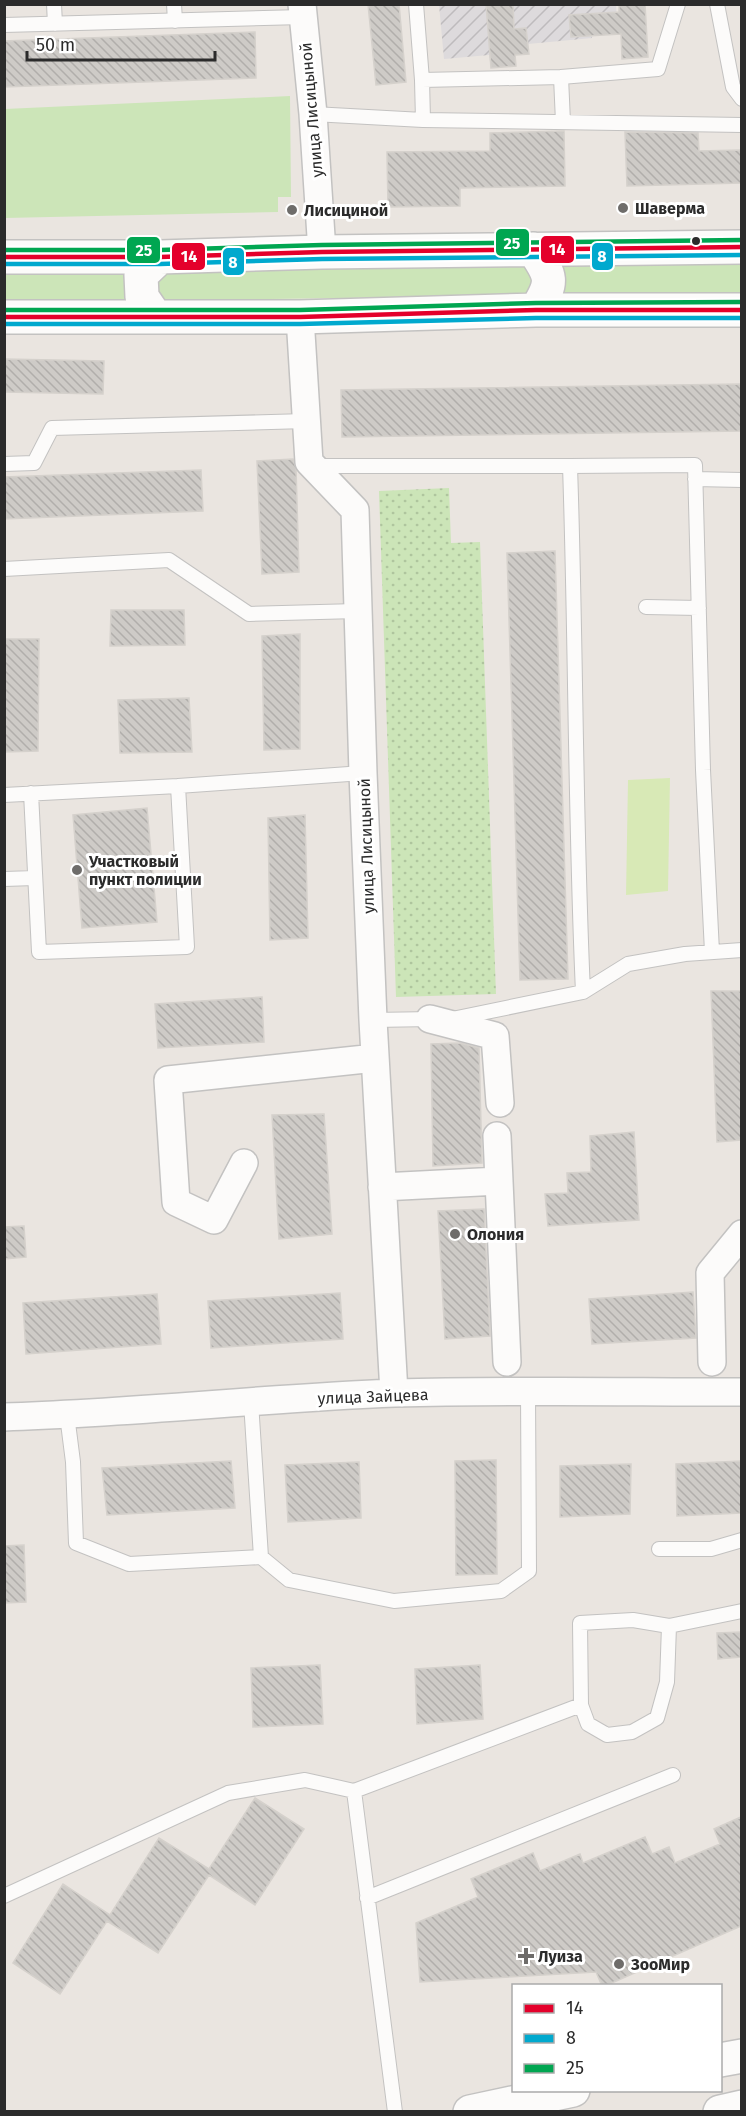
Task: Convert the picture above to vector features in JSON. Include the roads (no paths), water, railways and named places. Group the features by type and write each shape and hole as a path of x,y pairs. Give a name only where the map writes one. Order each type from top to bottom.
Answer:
{"main road":[{"path":"4,257 160,257 322,252 741,247"},
{"path":"533,249 548,272 548,290 536,310"},
{"path":"155,316 142,297 141,275 160,257"},
{"path":"4,317 300,317 536,310 741,310"},
{"path":"722,2060 741,2056"},
{"path":"470,2112 568,2092"},
{"path":"720,2112 741,2107"}],"street":[{"name":"улица Лисицыной","path":"303,11 313,114 322,252"},
{"path":"300,317 309,462"},
{"name":"улица Лисицыной","path":"309,462 355,510 373,1020 394,1394"},
{"path":"430,1019 495,1036 500,1104"},
{"path":"244,1163 214,1220 176,1202 168,1080 375,1058"},
{"path":"497,1136 507,1362"},
{"path":"382,1187 499,1180"},
{"path":"712,1362 710,1273 741,1234"},
{"name":"улица Зайцева","path":"4,1418 394,1394 741,1392"}],"lane":[{"path":"54,4 55,24"},
{"path":"174,4 175,21"},
{"path":"416,4 423,120"},
{"path":"422,80 561,77 658,69 678,4"},
{"path":"717,4 733,87 741,99"},
{"path":"4,25 175,21 303,11"},
{"path":"561,77 562,122"},
{"path":"313,114 423,120 741,125"},
{"path":"4,464 34,463 52,428 306,422"},
{"path":"309,462 324,466 695,465 703,770 712,952"},
{"path":"570,466 583,992"},
{"path":"695,479 741,480"},
{"path":"4,569 169,560 249,614 357,611"},
{"path":"646,607 699,608"},
{"path":"4,795 363,773"},
{"path":"31,793 39,952 187,947 178,786"},
{"path":"4,879 35,878"},
{"path":"373,1020 456,1018 583,992 628,964 741,950"},
{"path":"67,1415 73,1461 76,1543 129,1564 261,1557 289,1580 394,1601 501,1591 529,1571 528,1392"},
{"path":"251,1402 261,1557"},
{"path":"659,1549 711,1549 741,1539"},
{"path":"669,1626 668,1682 657,1719 632,1732 607,1735 588,1724 581,1705 580,1623 633,1620 669,1626 741,1611"},
{"path":"4,1896 228,1793 306,1780 354,1791 581,1705"},
{"path":"367,1898 673,1775"},
{"path":"354,1791 395,2112"}],"place":[{"name":"Шаверма","path":"623,208"},
{"name":"Лисициной","path":"292,210"},
{"name":"Участковый пункт полиции","path":"77,870"},
{"name":"Олония","path":"455,1234"},
{"name":"Луиза","path":"526,1956"},
{"name":"ЗооМир","path":"619,1964"}]}
